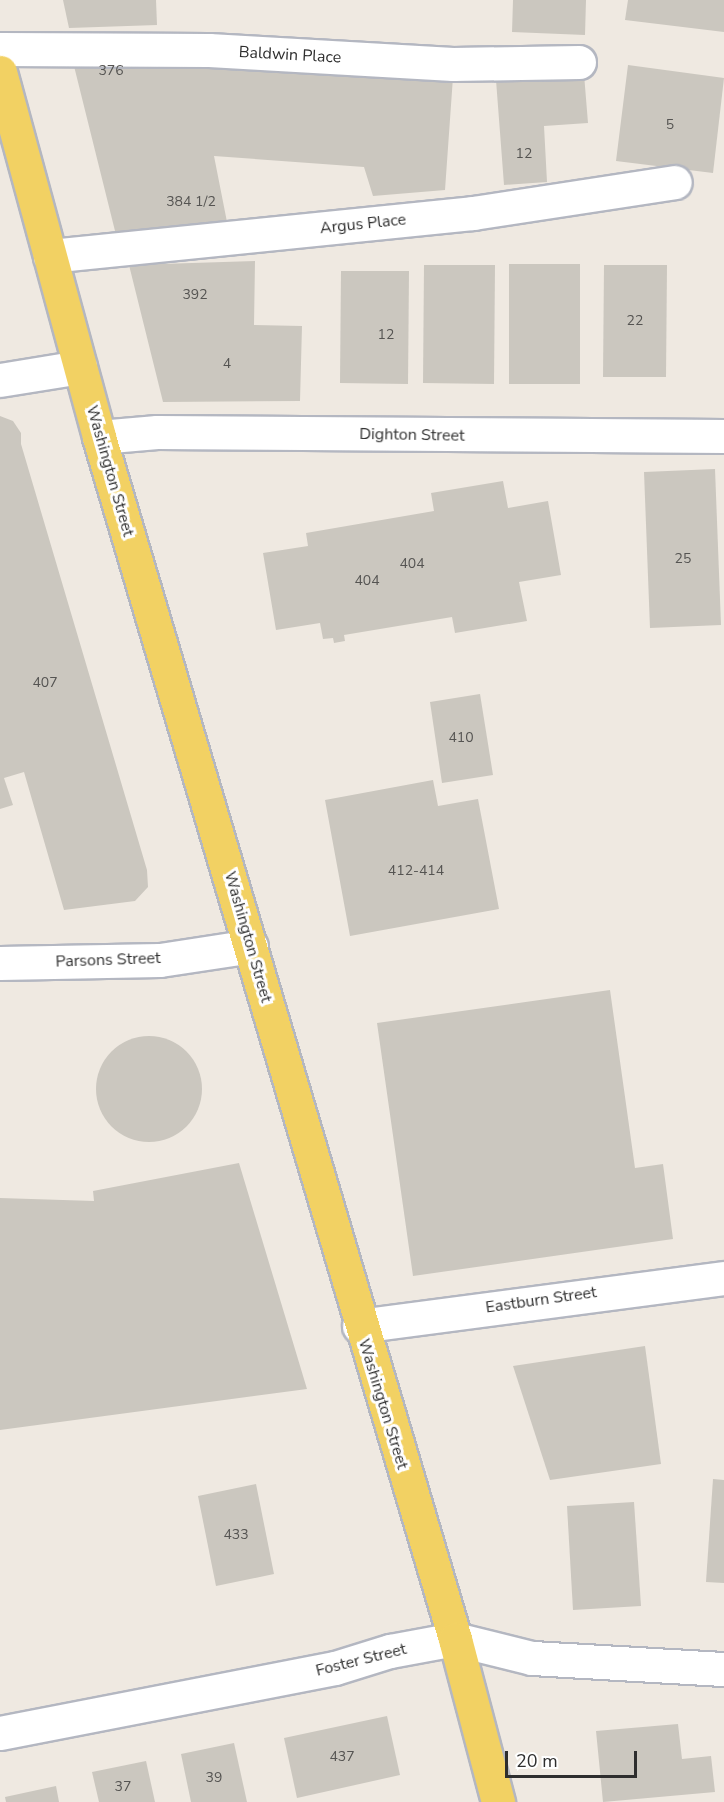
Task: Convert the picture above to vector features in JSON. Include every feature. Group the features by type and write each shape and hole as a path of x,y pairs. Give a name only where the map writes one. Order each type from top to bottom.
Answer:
{"main road":[{"name":"Washington Street","path":"0,72 99,437 251,946 359,1326 455,1639 498,1802"}],"street":[{"name":"Baldwin Place","path":"0,49 209,50 453,64 579,62"},
{"name":"Argus Place","path":"50,256 473,213 675,182"},
{"path":"0,380 80,367"},
{"name":"Dighton Street","path":"99,437 157,432 724,436"},
{"name":"Parsons Street","path":"0,963 160,960 251,946"},
{"name":"Eastburn Street","path":"359,1326 724,1278"},
{"name":"Foster Street","path":"0,1732 335,1668 390,1651 455,1639 532,1658 724,1669"}],"building":[{"path":"63,0 156,0 157,25 69,28"},
{"path":"513,0 586,0 585,35 512,32"},
{"path":"628,0 724,0 724,32 625,20"},
{"path":"72,58 453,77 445,190 373,196 364,167 214,156 227,222 117,239"},
{"path":"628,65 724,78 713,173 616,161"},
{"path":"584,74 588,123 544,126 547,182 504,185 496,80"},
{"path":"255,261 254,325 302,326 300,401 163,402 129,265"},
{"path":"509,264 580,264 580,384 509,384"},
{"path":"424,265 495,265 494,384 423,383"},
{"path":"604,265 667,265 666,377 603,377"},
{"path":"341,271 409,271 408,384 340,383"},
{"path":"0,416 13,421 21,433 21,444 147,870 148,887 135,901 64,910 24,772 4,778 13,805 0,809"},
{"path":"715,469 721,625 650,628 644,472"},
{"path":"503,481 508,508 548,501 561,575 519,582 527,621 455,633 452,617 344,635 345,641 334,643 333,638 323,639 320,623 276,630 263,553 308,546 306,533 434,511 431,493"},
{"path":"480,694 493,775 442,783 430,702"},
{"path":"433,780 438,806 478,799 499,909 350,936 325,800"},
{"path":"610,990 635,1168 663,1164 673,1239 413,1276 377,1023"},
{"path":"149,1036 169,1040 186,1052 198,1069 202,1089 198,1109 186,1126 169,1138 149,1142 129,1138 112,1126 100,1109 96,1089 100,1069 112,1052 129,1040"},
{"path":"239,1163 307,1389 0,1430 0,1198 94,1201 93,1191"},
{"path":"645,1346 661,1464 550,1480 513,1366"},
{"path":"713,1479 724,1480 724,1583 706,1582"},
{"path":"256,1484 274,1574 216,1586 198,1496"},
{"path":"634,1502 641,1606 573,1610 567,1506"},
{"path":"387,1716 400,1775 297,1798 284,1738"},
{"path":"678,1724 682,1759 711,1756 715,1792 603,1802 596,1731"},
{"path":"234,1743 247,1802 191,1802 181,1754"},
{"path":"146,1761 155,1802 99,1802 92,1772"},
{"path":"56,1786 59,1802 6,1802 5,1797"}]}
